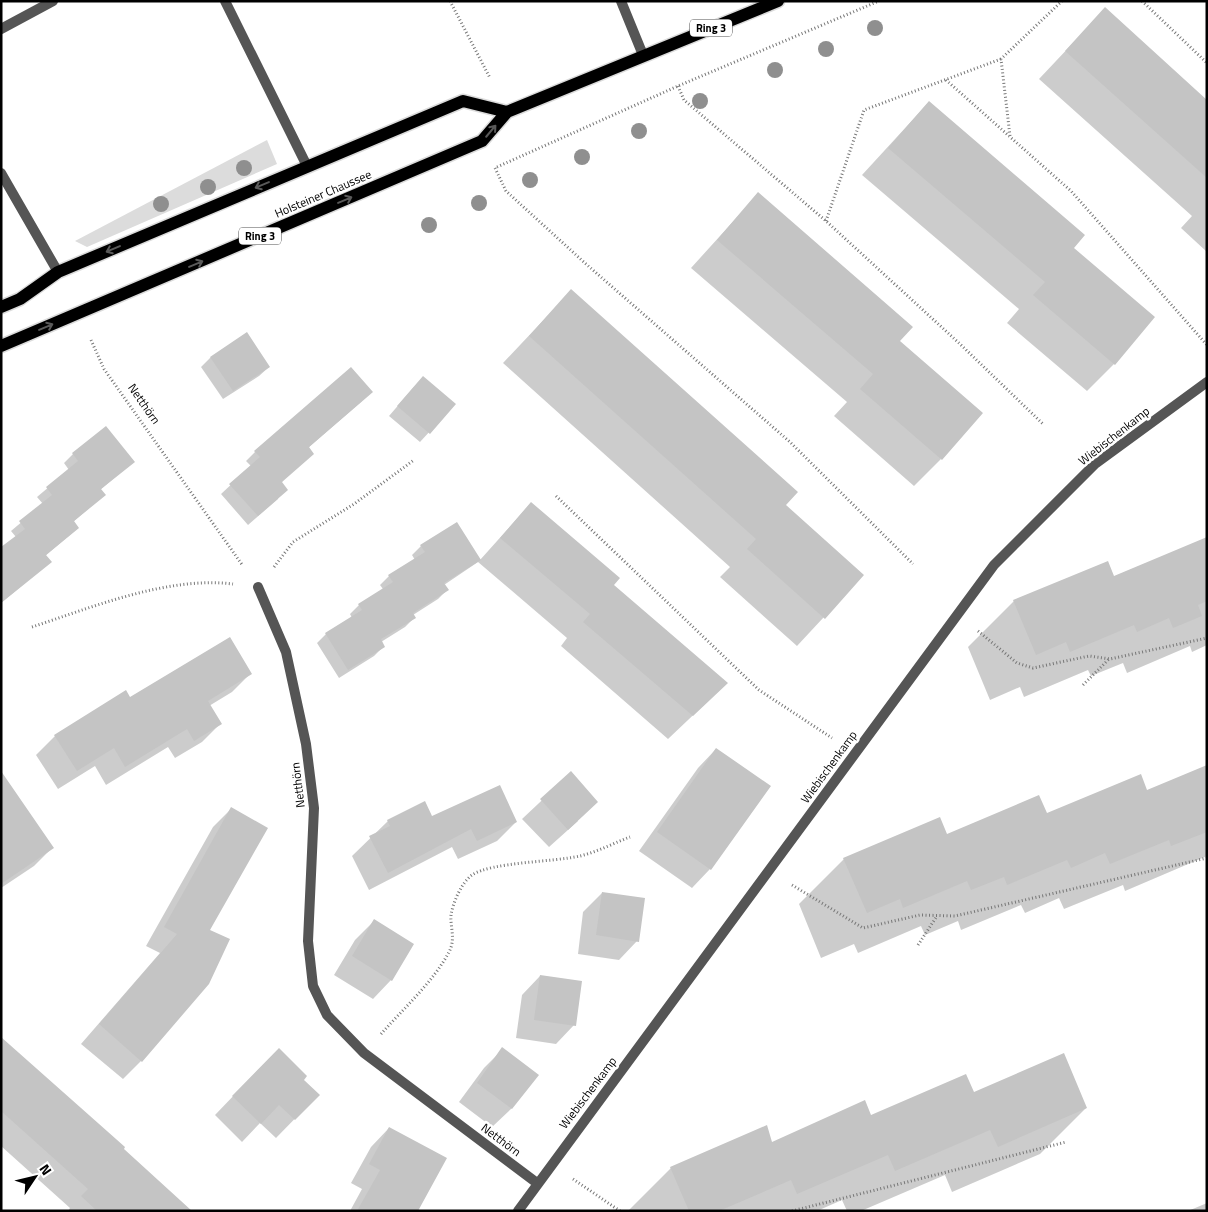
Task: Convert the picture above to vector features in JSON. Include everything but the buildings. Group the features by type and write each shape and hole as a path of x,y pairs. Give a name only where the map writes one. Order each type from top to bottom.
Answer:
{"main road":[{"name":"Holsteiner Chaussee","path":"1,346 482,141 507,112 778,1"},
{"path":"1,307 20,299 58,272 463,101 507,112"}],"street":[{"path":"1,29 53,1"},
{"path":"225,1 307,166"},
{"path":"621,1 643,55"},
{"path":"1,173 58,272"},
{"name":"Wiebischenkamp","path":"518,1211 994,565 1095,464 1207,382"},
{"name":"Netthörn","path":"258,587 286,652 306,744 314,808 308,941 313,986 327,1015 364,1053 537,1183"}],"path":[{"path":"450,1 507,112"},
{"path":"826,221 864,110 1001,59 1062,1"},
{"path":"1142,1 1207,63"},
{"path":"1001,59 1010,136"},
{"path":"946,80 1071,190 1207,345"},
{"path":"678,86 684,100 826,221 960,344 1042,424"},
{"path":"495,168 506,191 586,264 790,442 913,564"},
{"name":"Netthörn","path":"91,340 104,369 258,587"},
{"path":"32,626 138,594 210,581 258,587 293,542 354,504 414,460"},
{"path":"556,496 759,690 832,738"},
{"path":"971,626 1017,663 1033,668 1089,656 1110,659 1207,638"},
{"path":"1083,685 1110,659"},
{"path":"364,1053 434,973 450,951 454,934 451,915 458,893 470,876 485,868 546,862 582,855 630,838"},
{"path":"790,883 863,928 920,915 954,916 1207,858"},
{"path":"918,945 937,916"},
{"path":"792,1211 1066,1142"},
{"path":"572,1178 620,1211"}],"shaded area":[{"path":"267,140 277,164 87,247 75,241"}]}
